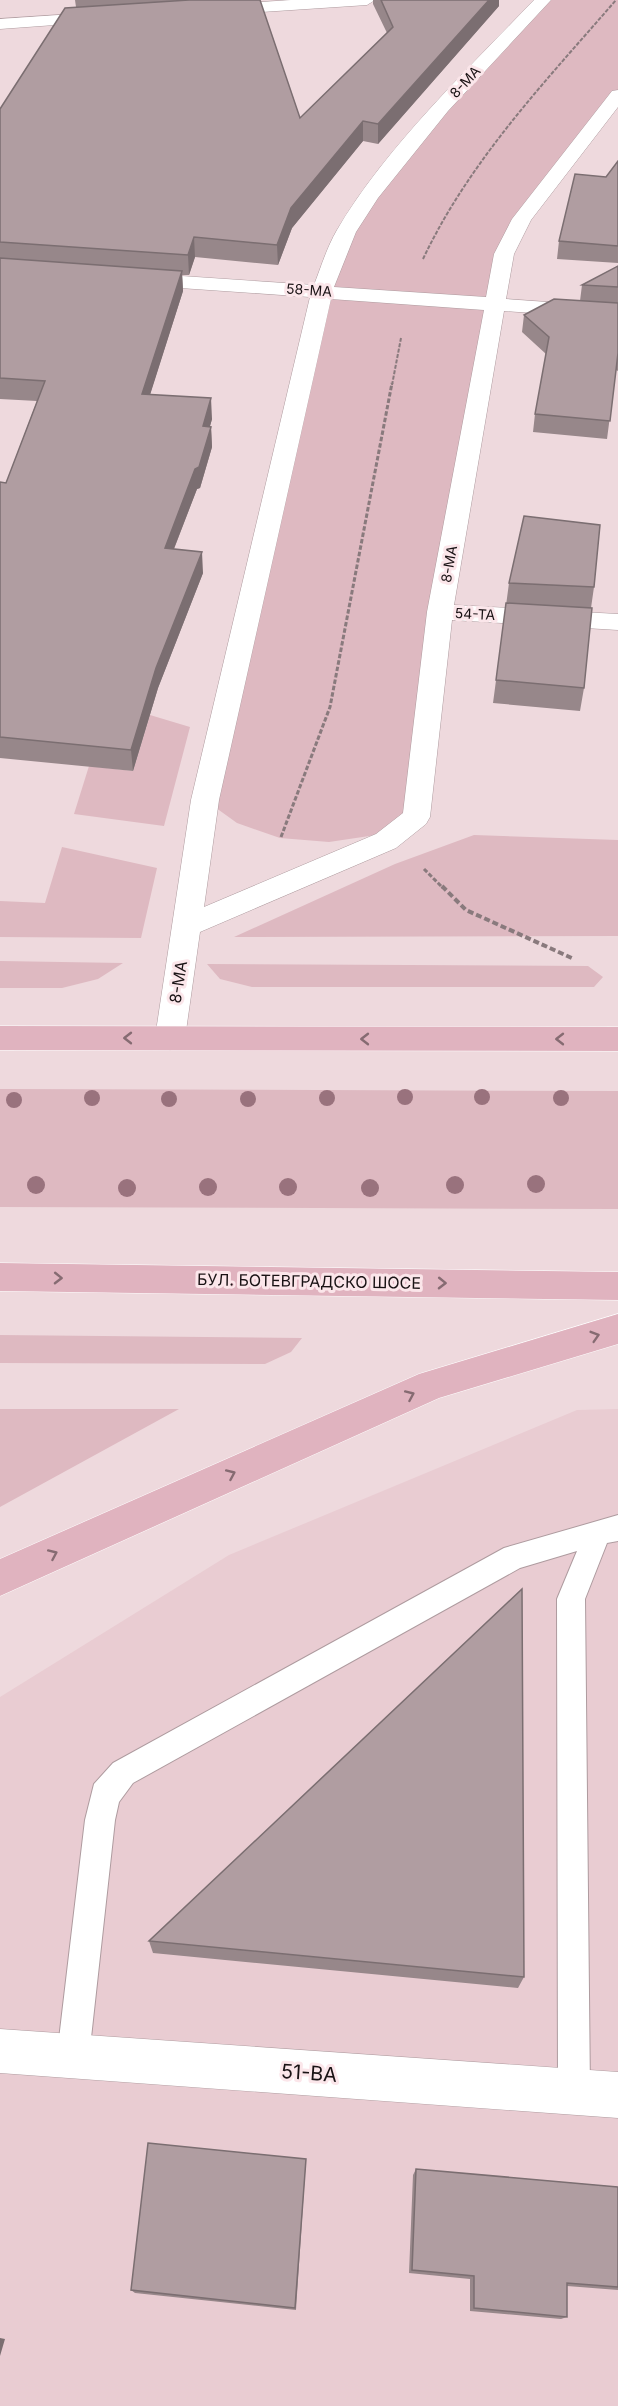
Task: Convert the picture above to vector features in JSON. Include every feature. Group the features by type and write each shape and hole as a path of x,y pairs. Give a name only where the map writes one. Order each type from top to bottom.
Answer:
{"main road":[{"path":"0,1038 618,1039"},
{"name":"БУЛ. БОТЕВГРАДСКО ШОСЕ","path":"0,1277 618,1286"},
{"path":"0,1578 432,1385 618,1329"}],"street":[{"path":"194,11 368,0"},
{"name":"8-МА","path":"170,1038 205,800 322,291 346,232 370,195 442,107 543,0"},
{"path":"0,24 126,16"},
{"name":"8-МА","path":"416,817 440,612 504,254 522,219 618,95"},
{"name":"58-МА","path":"119,278 618,313"},
{"name":"54-ТА","path":"440,612 618,622"},
{"path":"186,926 386,841 416,817"},
{"name":"51-ВА","path":"0,2051 618,2095"}],"lane":[{"path":"73,2056 100,1820 105,1795 123,1773 514,1557 608,1530"},
{"path":"574,2092 571,1599 608,1530"}],"path":[{"path":"280,838 330,707 408,297 436,228 474,167 616,0"},
{"path":"416,817 416,860 466,910 574,959"}],"shaded area":[{"path":"543,0 618,0 618,95 504,254 416,817 376,835 329,842 280,838 237,823 205,800 322,291 370,195"},
{"path":"150,715 190,727 164,826 74,814 89,766 133,771"},
{"path":"474,835 618,840 618,936 234,937 395,864"},
{"path":"62,847 157,868 141,938 0,937 0,901 45,903"},
{"path":"0,961 123,963 98,979 62,988 0,988"},
{"path":"207,964 588,966 603,977 594,987 252,987 220,979"},
{"path":"0,1089 618,1091 618,1209 0,1207"},
{"path":"0,1335 302,1338 291,1352 265,1364 0,1363"},
{"path":"0,1409 179,1409 0,1507"},
{"path":"618,1409 618,2406 0,2406 0,1697 229,1555 577,1410"}],"building":[{"path":"189,0 260,0 300,118 393,27 381,0 489,0 378,124 363,121 291,208 277,245 194,237 188,255 0,242 0,109 65,8"},
{"path":"618,161 618,246 559,241 575,174 606,177"},
{"path":"0,258 182,271 142,394 211,398 203,426 211,427 199,467 195,469 165,548 202,552 156,668 131,750 0,737 0,482 6,483 45,381 0,378"},
{"path":"618,266 618,287 582,285"},
{"path":"554,299 618,303 618,353 610,421 535,414 549,337 524,315"},
{"path":"524,516 600,525 594,587 509,583"},
{"path":"506,603 592,608 584,688 496,680"},
{"path":"522,1589 524,1977 149,1941"},
{"path":"148,2143 306,2159 295,2308 131,2290"},
{"path":"416,2169 618,2187 618,2287 567,2283 567,2317 474,2308 474,2276 412,2270"}]}
